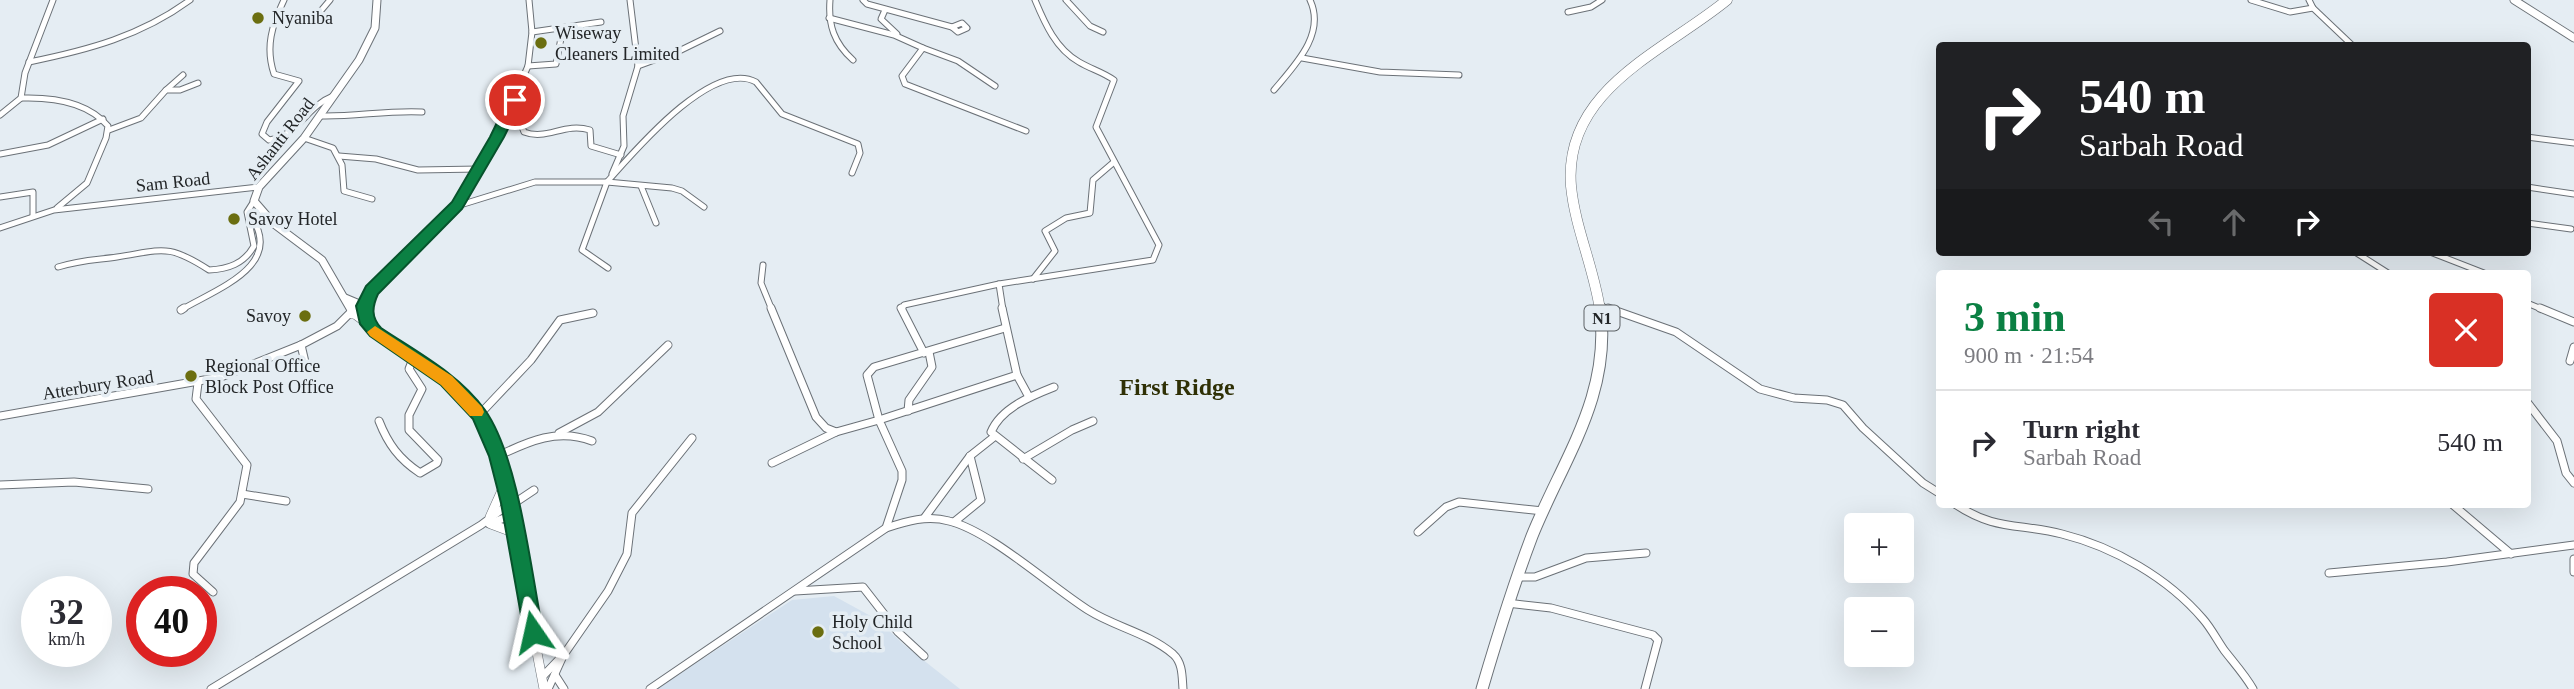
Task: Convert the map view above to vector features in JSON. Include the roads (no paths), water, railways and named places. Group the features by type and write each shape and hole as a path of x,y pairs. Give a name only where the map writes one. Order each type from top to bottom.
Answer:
{"highway":[{"name":"N1","path":"1482,689 1507,603 1543,511 1585,421 1602,359 1601,306 1572,202 1571,162 1581,127 1591,109 1614,81 1709,17 1727,0"}],"street":[{"path":"0,114 20,97 29,62 53,0"},
{"path":"29,62 124,40 164,20 190,0"},
{"path":"284,0 269,36 267,59 274,74 299,81 267,122 262,134 269,140 286,137 322,100 333,96"},
{"path":"319,13 330,0"},
{"name":"Ashanti Road","path":"357,310 345,298 325,262 267,220 254,201 259,187 304,138 368,45 375,28 377,0"},
{"path":"529,0 532,32 528,66 507,117 479,169 457,206 372,290 357,310 368,324 413,359 446,380 479,415 498,456 511,508 546,689"},
{"path":"608,268 582,250 624,146 623,116 638,66 630,0"},
{"path":"831,0 829,18 833,37 840,49 853,60"},
{"path":"863,0 885,10 953,27"},
{"path":"908,411 909,401 932,367 901,308 908,303 999,284 1153,260 1157,255 1158,245 1096,127 1114,80 1069,56 1061,48 1052,37 1035,0"},
{"path":"1066,0 1090,26 1103,32"},
{"path":"1274,90 1301,58 1316,16 1310,0"},
{"path":"1568,12 1591,7 1602,0"},
{"path":"2251,0 2290,12 2313,8"},
{"path":"2309,0 2313,8 2349,42"},
{"path":"2514,0 2574,38"},
{"path":"885,10 881,15 883,22 900,38"},
{"path":"829,18 900,38 958,61 995,86"},
{"path":"532,32 601,22"},
{"path":"528,66 556,64 563,28"},
{"path":"638,66 720,32"},
{"path":"923,48 902,76 905,84 1026,131"},
{"path":"1301,58 1401,75 1459,75"},
{"path":"0,228 54,210 77,194 88,183 109,130 141,118 183,75"},
{"path":"609,180 677,108 716,85 741,77 757,82 771,105 783,115 858,144 860,153 852,173"},
{"path":"166,90 180,90 198,83"},
{"path":"20,97 41,98 91,109 103,119 109,130"},
{"path":"320,116 357,117 394,110 422,112"},
{"path":"507,117 519,119 524,132 534,136 545,135 561,126 583,127 590,130 591,146 621,155"},
{"path":"0,154 48,145 103,119"},
{"path":"304,138 331,146 339,156 344,191 372,200"},
{"path":"2531,138 2574,143"},
{"path":"339,156 376,159 418,170 479,169"},
{"path":"1032,280 1055,251 1045,231 1066,218 1090,213 1093,180 1114,162"},
{"path":"457,206 474,203 528,183 551,180 609,180 682,191 704,207"},
{"path":"641,186 656,223"},
{"name":"Sam Road","path":"54,210 259,187"},
{"path":"2531,188 2574,194"},
{"path":"0,197 33,192 33,216"},
{"path":"77,194 90,205"},
{"path":"58,267 82,259 117,257 156,248 184,254 209,270 232,267 243,261 254,246 247,212 254,201"},
{"path":"181,310 245,272 257,259 262,239 260,228 247,212"},
{"path":"2531,224 2571,229"},
{"path":"2361,256 2383,270"},
{"path":"2440,256 2476,270"},
{"path":"2372,263 2373,270"},
{"path":"763,265 761,283 816,417 826,428 836,432"},
{"path":"999,284 1005,328 1017,375 1029,397"},
{"path":"2531,305 2574,322"},
{"path":"1601,306 1676,332 1760,389 1794,398 1828,400 1843,405 1883,446 1923,483 1936,491"},
{"name":"Atterbury Road","path":"0,416 221,377 301,345 337,326 357,310"},
{"path":"479,415 531,360 560,320 593,313"},
{"path":"886,528 902,480 902,471 879,420 867,375 869,370 1005,328"},
{"path":"301,345 304,362"},
{"path":"498,456 559,433 598,412 668,345"},
{"path":"2570,361 2574,347"},
{"path":"379,421 383,435 401,461 420,473 437,463 439,460 429,448 409,430 409,415 422,389 409,371 413,359"},
{"path":"772,463 836,432 1017,375"},
{"path":"195,576 194,563 240,502 247,465 196,399 198,383"},
{"path":"1052,480 991,432 993,425 1029,397 1054,387"},
{"path":"2531,407 2557,441 2566,473 2574,483"},
{"path":"1023,459 1072,430 1093,421"},
{"path":"559,433 582,436 592,441"},
{"path":"925,517 970,456 994,437"},
{"path":"542,677 565,653 608,591 627,554 632,513 692,438"},
{"path":"954,522 981,500 970,456"},
{"path":"0,485 28,482 106,482 148,489"},
{"path":"487,522 504,486"},
{"path":"211,689 511,508 534,490"},
{"path":"242,494 286,501"},
{"path":"1418,531 1446,507 1459,502 1543,511"},
{"path":"487,522 511,508"},
{"path":"1960,508 1975,519 1992,525 2054,533 2085,543 2132,562 2155,576 2204,621 2253,689"},
{"path":"2457,508 2511,554"},
{"path":"650,689 886,528 925,517 954,522 972,529 1090,611 1150,639 1174,654 1180,663 1183,689"},
{"path":"487,522 514,533"},
{"path":"2329,573 2574,545"},
{"path":"1517,577 1535,577 1586,558 1646,553"},
{"path":"2574,559 2574,572"},
{"path":"793,592 863,587 898,632 924,656"},
{"path":"1507,603 1551,608 1653,635 1658,640 1645,689"},
{"path":"546,689 565,653"},
{"path":"555,675 564,689"}],"place":[{"name":"Nyaniba","path":"258,18"},
{"name":"Wiseway Cleaners Limited","path":"541,43"},
{"name":"Savoy Hotel","path":"234,219"},
{"name":"Savoy","path":"305,316"},
{"name":"Regional Office Block Post Office","path":"191,376"},
{"name":"Holy Child School","path":"818,632"}],"district":[{"name":"First Ridge","path":"1177,387"}]}
